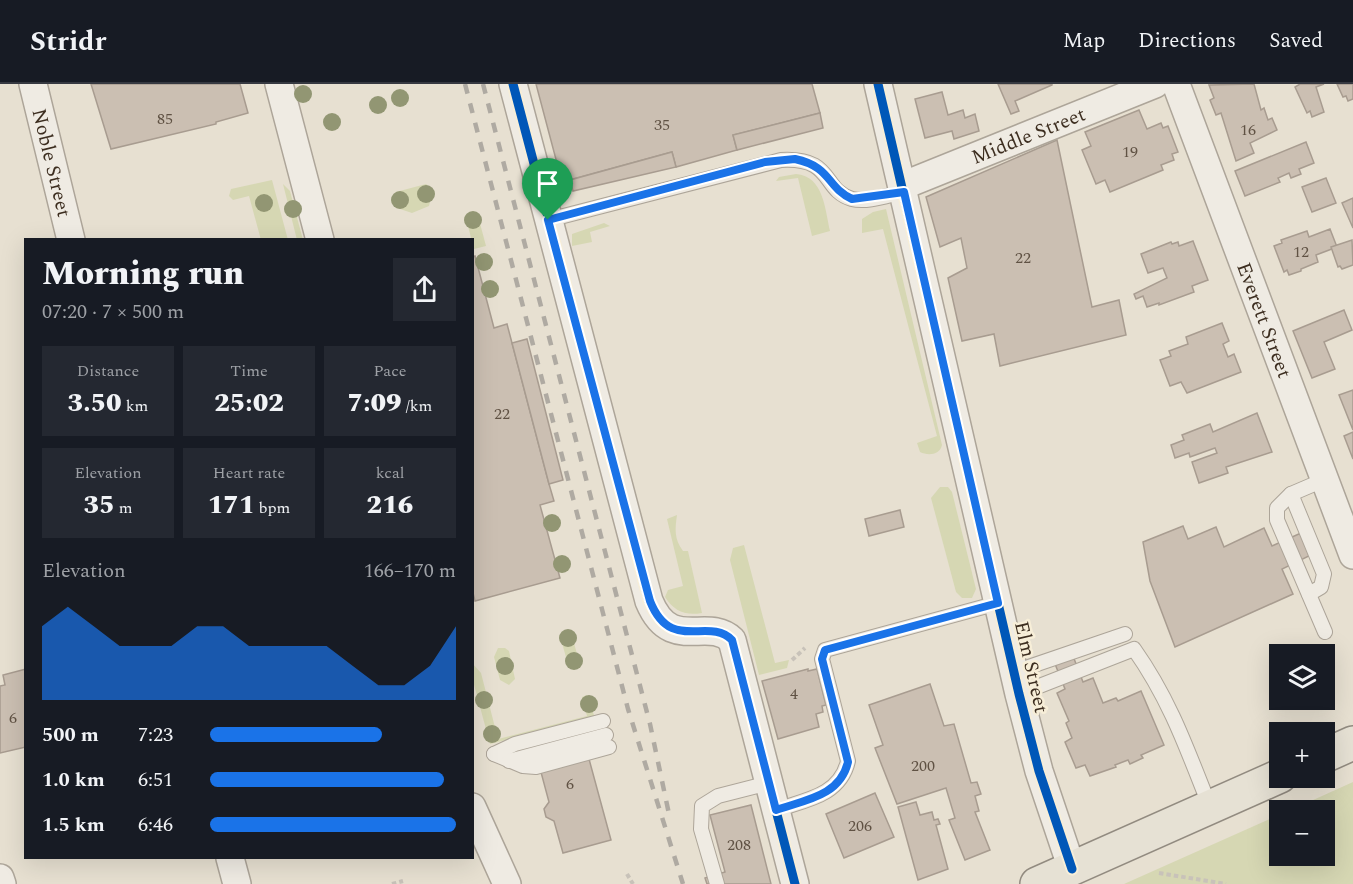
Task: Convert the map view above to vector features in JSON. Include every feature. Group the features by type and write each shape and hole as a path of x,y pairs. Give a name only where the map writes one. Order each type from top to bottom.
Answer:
{"main road":[{"path":"1335,751 1353,743"},
{"path":"1037,884 1269,781"}],"street":[{"name":"Noble Street","path":"33,84 71,238"},
{"path":"279,84 319,238"},
{"path":"513,84 650,601 660,620 676,630 719,633 732,640 795,884"},
{"name":"Elm Street","path":"878,84 1039,771 1083,864"},
{"name":"Middle Street","path":"903,189 1155,84"},
{"name":"Everett Street","path":"1176,84 1353,555"},
{"path":"474,811 507,884"},
{"path":"230,859 237,884"},
{"path":"0,878 2,884"}],"lane":[{"path":"548,220 781,160 795,159 818,166 838,190 852,199 903,189"},
{"path":"1325,632 1277,520 1277,508 1291,494 1326,479"},
{"path":"1291,494 1324,574 1321,587 1309,594"},
{"path":"776,810 832,790 845,775 848,762 822,659 825,650 998,603"},
{"path":"1017,683 1125,634"},
{"path":"1017,683 1134,649 1158,682 1210,807"},
{"path":"603,721 515,744 494,754 509,761 536,767 607,741"},
{"path":"717,884 701,829 702,806 718,796 769,783"}],"path":[{"path":"792,660 809,644"},
{"path":"1159,873 1226,884"},
{"path":"627,874 633,884"},
{"path":"392,884 403,881"}],"green space":[{"path":"796,174 805,176 818,187 830,231 812,236 798,178 776,181 779,177"},
{"path":"272,180 287,238 260,238 249,196 233,200 229,196 231,189"},
{"path":"283,184 290,191 302,238 296,238"},
{"path":"426,184 433,190 429,206 412,213 397,208 393,199 396,192"},
{"path":"886,209 942,445 939,451 933,454 920,452 917,443 937,436 883,229 862,233 862,219 873,212"},
{"path":"477,212 486,246 474,249 474,238 471,238 465,215"},
{"path":"604,223 610,226 590,232 592,242 572,246 572,234"},
{"path":"940,487 948,487 952,492 976,589 972,598 962,598 956,592 931,498"},
{"path":"677,515 677,538 683,551 688,551 702,613 690,614 680,611 672,606 665,597 668,590 683,586 667,519"},
{"path":"744,545 775,663 789,660 787,668 759,675 730,560 733,548"},
{"path":"565,631 571,632 580,665 576,669 569,668 560,636"},
{"path":"498,648 505,648 509,651 515,679 509,685 500,680 494,657"},
{"path":"474,665 481,673 498,739 587,716 582,697 587,695 595,718 490,744 474,685"},
{"path":"1353,782 1353,884 1124,884 1269,819 1269,866 1335,866 1335,800 1313,800"}],"building":[{"path":"91,84 240,84 248,113 216,122 216,124 111,149"},
{"path":"536,84 812,84 820,113 733,135 737,150 676,167 672,152 562,182"},
{"path":"998,84 1052,85 1015,101 1019,111 1011,114"},
{"path":"1254,84 1261,110 1264,108 1268,120 1272,118 1277,130 1250,143 1254,153 1236,161 1221,113 1216,115 1210,100 1214,98 1209,85"},
{"path":"1300,84 1324,84 1316,87 1324,112 1312,117 1310,111 1307,113 1295,87"},
{"path":"1337,84 1353,84 1353,99 1348,101 1346,96 1343,97"},
{"path":"942,92 948,115 963,110 965,118 975,114 979,131 954,139 952,131 925,138 915,99"},
{"path":"1139,110 1147,129 1161,123 1163,128 1168,126 1178,152 1172,154 1174,160 1161,165 1163,170 1110,192 1105,180 1096,184 1082,150 1091,146 1085,132"},
{"path":"820,113 823,128 737,150 733,135"},
{"path":"1057,140 1092,307 1119,300 1126,335 1000,366 994,334 962,341 948,278 967,268 961,238 940,247 926,197"},
{"path":"1306,142 1314,163 1299,169 1301,174 1291,178 1289,173 1278,178 1280,182 1245,196 1235,171"},
{"path":"672,152 676,167 573,191 570,180"},
{"path":"1326,178 1336,203 1312,212 1302,187"},
{"path":"1353,198 1353,228 1342,203"},
{"path":"1330,229 1337,247 1316,255 1318,262 1301,271 1289,275 1287,270 1284,272 1274,246 1282,243 1281,240 1307,231 1309,237"},
{"path":"1352,240 1353,265 1342,269 1338,267 1331,247"},
{"path":"1193,241 1208,280 1192,286 1194,292 1159,305 1159,303 1147,307 1143,296 1136,299 1134,294 1167,278 1163,268 1148,273 1141,254 1171,242 1172,244 1178,242 1179,246"},
{"path":"474,256 494,328 507,324 554,501 540,505 560,578 475,601 474,597"},
{"path":"1344,310 1352,330 1324,342 1335,369 1312,378 1293,331"},
{"path":"1222,323 1229,341 1223,344 1228,357 1234,354 1241,372 1187,393 1181,382 1170,386 1160,360 1171,356 1169,351 1188,344 1186,337"},
{"path":"527,339 563,480 549,484 512,343"},
{"path":"1353,390 1353,430 1339,395"},
{"path":"1257,413 1272,452 1226,467 1228,473 1199,483 1192,462 1217,453 1215,448 1190,457 1189,453 1175,458 1171,445 1184,440 1182,435 1210,424 1213,432"},
{"path":"1353,432 1353,459 1344,436"},
{"path":"900,510 904,527 869,536 865,519"},
{"path":"1183,526 1188,539 1216,527 1224,547 1264,528 1272,546 1301,533 1311,555 1282,569 1293,594 1175,647 1150,581 1143,542"},
{"path":"1073,656 1083,682 1093,678 1103,703 1116,698 1118,701 1141,691 1164,745 1141,755 1143,758 1130,764 1128,760 1090,776 1085,765 1076,768 1065,742 1072,738 1066,723 1069,721 1057,693 1065,689 1055,664"},
{"path":"808,669 808,671 817,669 826,705 822,706 823,712 816,714 819,727 778,739 762,681"},
{"path":"24,670 24,747 0,753 0,686 5,685 3,675"},
{"path":"930,684 944,726 954,724 971,783 977,782 981,794 975,796 979,811 975,812 990,850 965,860 949,820 955,818 946,788 897,804 875,748 883,745 869,705"},
{"path":"558,739 566,765 589,759 611,840 563,853 554,821 546,817 544,809 549,802 534,746"},
{"path":"875,793 894,837 844,858 826,814"},
{"path":"916,802 920,815 932,812 934,820 938,819 940,824 936,825 948,869 918,880 898,807"},
{"path":"751,805 771,884 707,884 705,878 725,872 710,815"}],"railway":[{"path":"465,84 628,709 683,884"},
{"path":"483,84 650,724 669,814"}],"cycle path":[{"path":"513,84 649,601 658,617 668,626 678,630 712,631 732,640 795,884"},
{"path":"878,84 1019,694 1039,771 1072,869"}],"route":[{"path":"795,159 818,166 838,190 852,199 860,200 904,192 998,603 825,650 822,659 848,762 845,775 832,790 776,810 732,640 727,635 719,633 676,630 660,620 654,612 548,220 765,162 781,160 795,159"}]}
